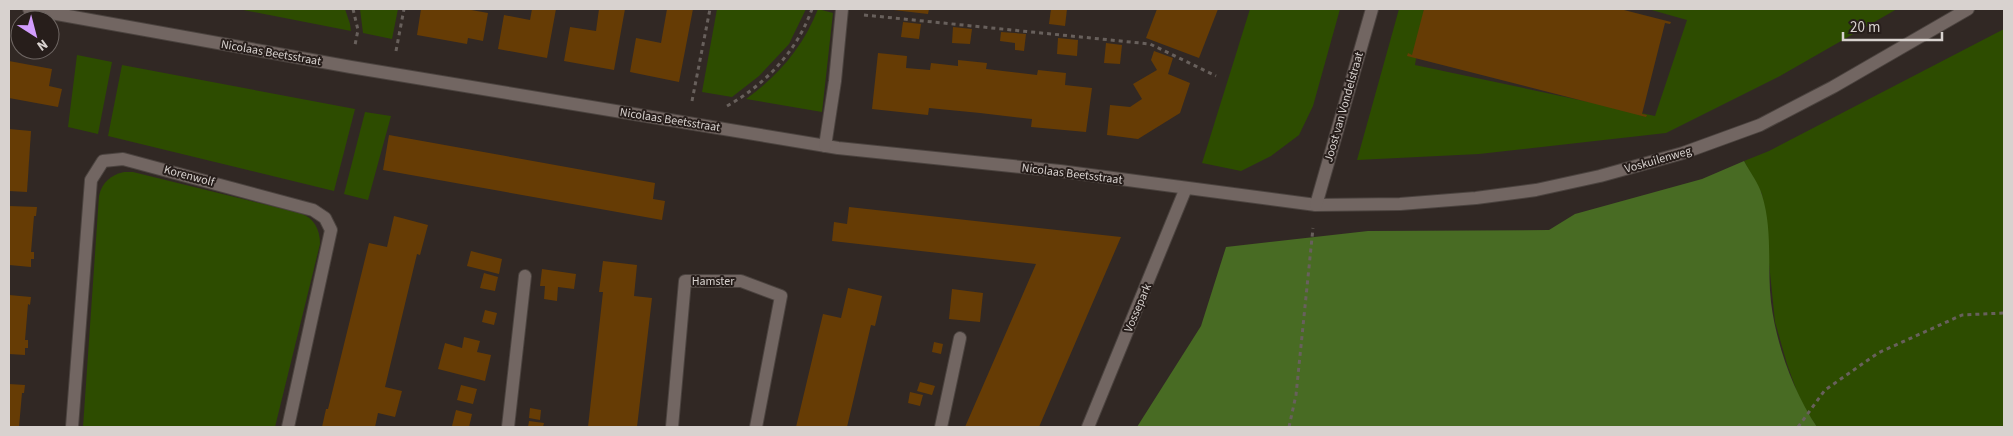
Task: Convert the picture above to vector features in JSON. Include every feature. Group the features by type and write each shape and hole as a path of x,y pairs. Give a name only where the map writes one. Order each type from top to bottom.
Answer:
{"street":[{"name":"Nicolaas Beetsstraat","path":"29,9 351,68 825,146 1060,171 1316,205"},
{"name":"Joost van Vondelstraat","path":"1316,205 1372,9"},
{"name":"Voskuilenweg","path":"1316,205 1400,204 1476,198 1536,190 1600,176 1683,153 1760,125 1833,87 1968,9"},
{"path":"825,146 835,81 841,11"},
{"name":"Korenwolf","path":"72,427 91,180 103,161 124,159 313,210 326,218 331,230 288,427"},
{"name":"Vossepark","path":"1088,427 1186,188"},
{"path":"508,427 525,276"},
{"name":"Hamster","path":"672,427 685,281 742,280 781,296 756,427"},
{"path":"940,427 960,338"}],"path":[{"path":"351,68 358,30 353,9"},
{"path":"392,74 404,9"},
{"path":"691,123 710,9"},
{"path":"691,123 738,100 756,87 780,65 797,41 812,9"},
{"path":"841,11 1150,44 1216,76"},
{"path":"1289,427 1296,395 1316,205"},
{"path":"1798,427 1825,390 1878,353 1962,315 2004,313"}],"green space":[{"path":"238,9 345,9 351,31"},
{"path":"360,9 398,9 392,39 363,33"},
{"path":"717,9 806,9 789,44 759,76 732,97 702,92"},
{"path":"818,9 833,13 822,112 746,99 769,80 789,59 805,36"},
{"path":"1250,9 1340,9 1313,106 1299,135 1271,156 1241,171 1202,163"},
{"path":"1399,9 1424,9 1415,65 1655,116 1687,20 1648,9 1897,9 1780,76 1666,133 1479,154 1357,160"},
{"path":"2004,29 2004,427 1817,427 1801,403 1775,322 1762,194 1744,161 1769,151"},
{"path":"77,55 112,62 98,134 68,127"},
{"path":"122,65 355,109 334,191 108,136"},
{"path":"365,112 391,116 368,200 344,194"},
{"path":"1744,161 1759,187 1765,208 1769,235 1771,302 1777,334 1794,384 1817,427 1137,427 1201,326 1226,247 1368,231 1549,230 1575,214 1702,179"},
{"path":"124,172 133,172 300,213 309,218 315,225 319,234 320,244 275,427 83,427 99,196 102,187 108,180"}],"building":[{"path":"421,9 466,9 488,13 483,41 468,38 467,44 417,35"},
{"path":"532,9 556,9 547,58 498,49 504,15 530,20"},
{"path":"599,9 625,9 614,70 564,61 570,27 596,31"},
{"path":"667,9 693,9 679,82 630,72 636,38 661,43"},
{"path":"885,9 929,9 928,14"},
{"path":"1051,9 1067,9 1065,26 1049,24"},
{"path":"1157,9 1218,9 1199,58 1146,38"},
{"path":"1424,9 1620,9 1671,22 1670,24 1665,23 1642,114 1647,115 1646,117 1407,56 1408,53 1412,55"},
{"path":"903,22 921,24 919,39 901,37"},
{"path":"953,27 972,29 970,44 952,43"},
{"path":"1001,32 1026,34 1024,51 1015,50 1015,43 1000,41"},
{"path":"1058,38 1078,40 1077,56 1057,54"},
{"path":"1106,43 1122,45 1120,64 1104,63"},
{"path":"1154,51 1173,58 1168,74 1190,83 1180,113 1138,139 1107,135 1110,105 1130,107 1142,99 1133,84 1157,70 1151,60"},
{"path":"878,53 907,56 906,68 930,70 931,63 958,66 958,60 987,63 986,69 1037,75 1038,70 1066,73 1065,85 1092,88 1086,132 1031,127 1032,119 980,113 929,108 928,115 872,109"},
{"path":"9,61 52,69 49,86 62,89 58,107 9,98"},
{"path":"9,129 31,131 27,192 9,191"},
{"path":"389,135 655,183 653,199 665,201 662,220 383,170"},
{"path":"9,206 37,207 36,216 34,216 31,252 34,252 34,259 31,259 31,267 9,265"},
{"path":"849,207 1121,237 1039,427 965,427 1036,264 832,241 834,222 847,224"},
{"path":"394,216 428,225 420,255 417,254 385,387 402,391 395,417 378,413 375,427 322,427 369,243 387,247"},
{"path":"471,251 502,259 499,274 467,266"},
{"path":"603,261 637,265 634,296 652,298 637,427 588,427 603,292 599,292"},
{"path":"542,269 576,274 574,289 558,287 557,301 544,299 545,286 540,286"},
{"path":"484,273 498,277 495,291 480,288"},
{"path":"848,288 882,296 875,326 871,325 847,427 796,427 823,314 841,318"},
{"path":"952,289 983,293 980,322 949,319"},
{"path":"9,295 31,297 30,305 28,304 25,340 28,340 28,348 25,348 25,355 9,354"},
{"path":"485,310 497,313 494,325 482,322"},
{"path":"464,337 480,341 477,352 491,355 485,381 438,369 445,343 462,348"},
{"path":"934,342 943,344 941,354 932,352"},
{"path":"920,382 935,386 932,395 917,391"},
{"path":"9,384 25,385 24,393 22,393 19,427 9,427"},
{"path":"461,385 477,389 473,404 457,400"},
{"path":"910,392 923,395 920,406 908,403"},
{"path":"530,408 541,410 540,420 529,418"},
{"path":"456,410 472,414 469,427 452,426"},
{"path":"529,421 544,423 543,427 528,427"}]}
